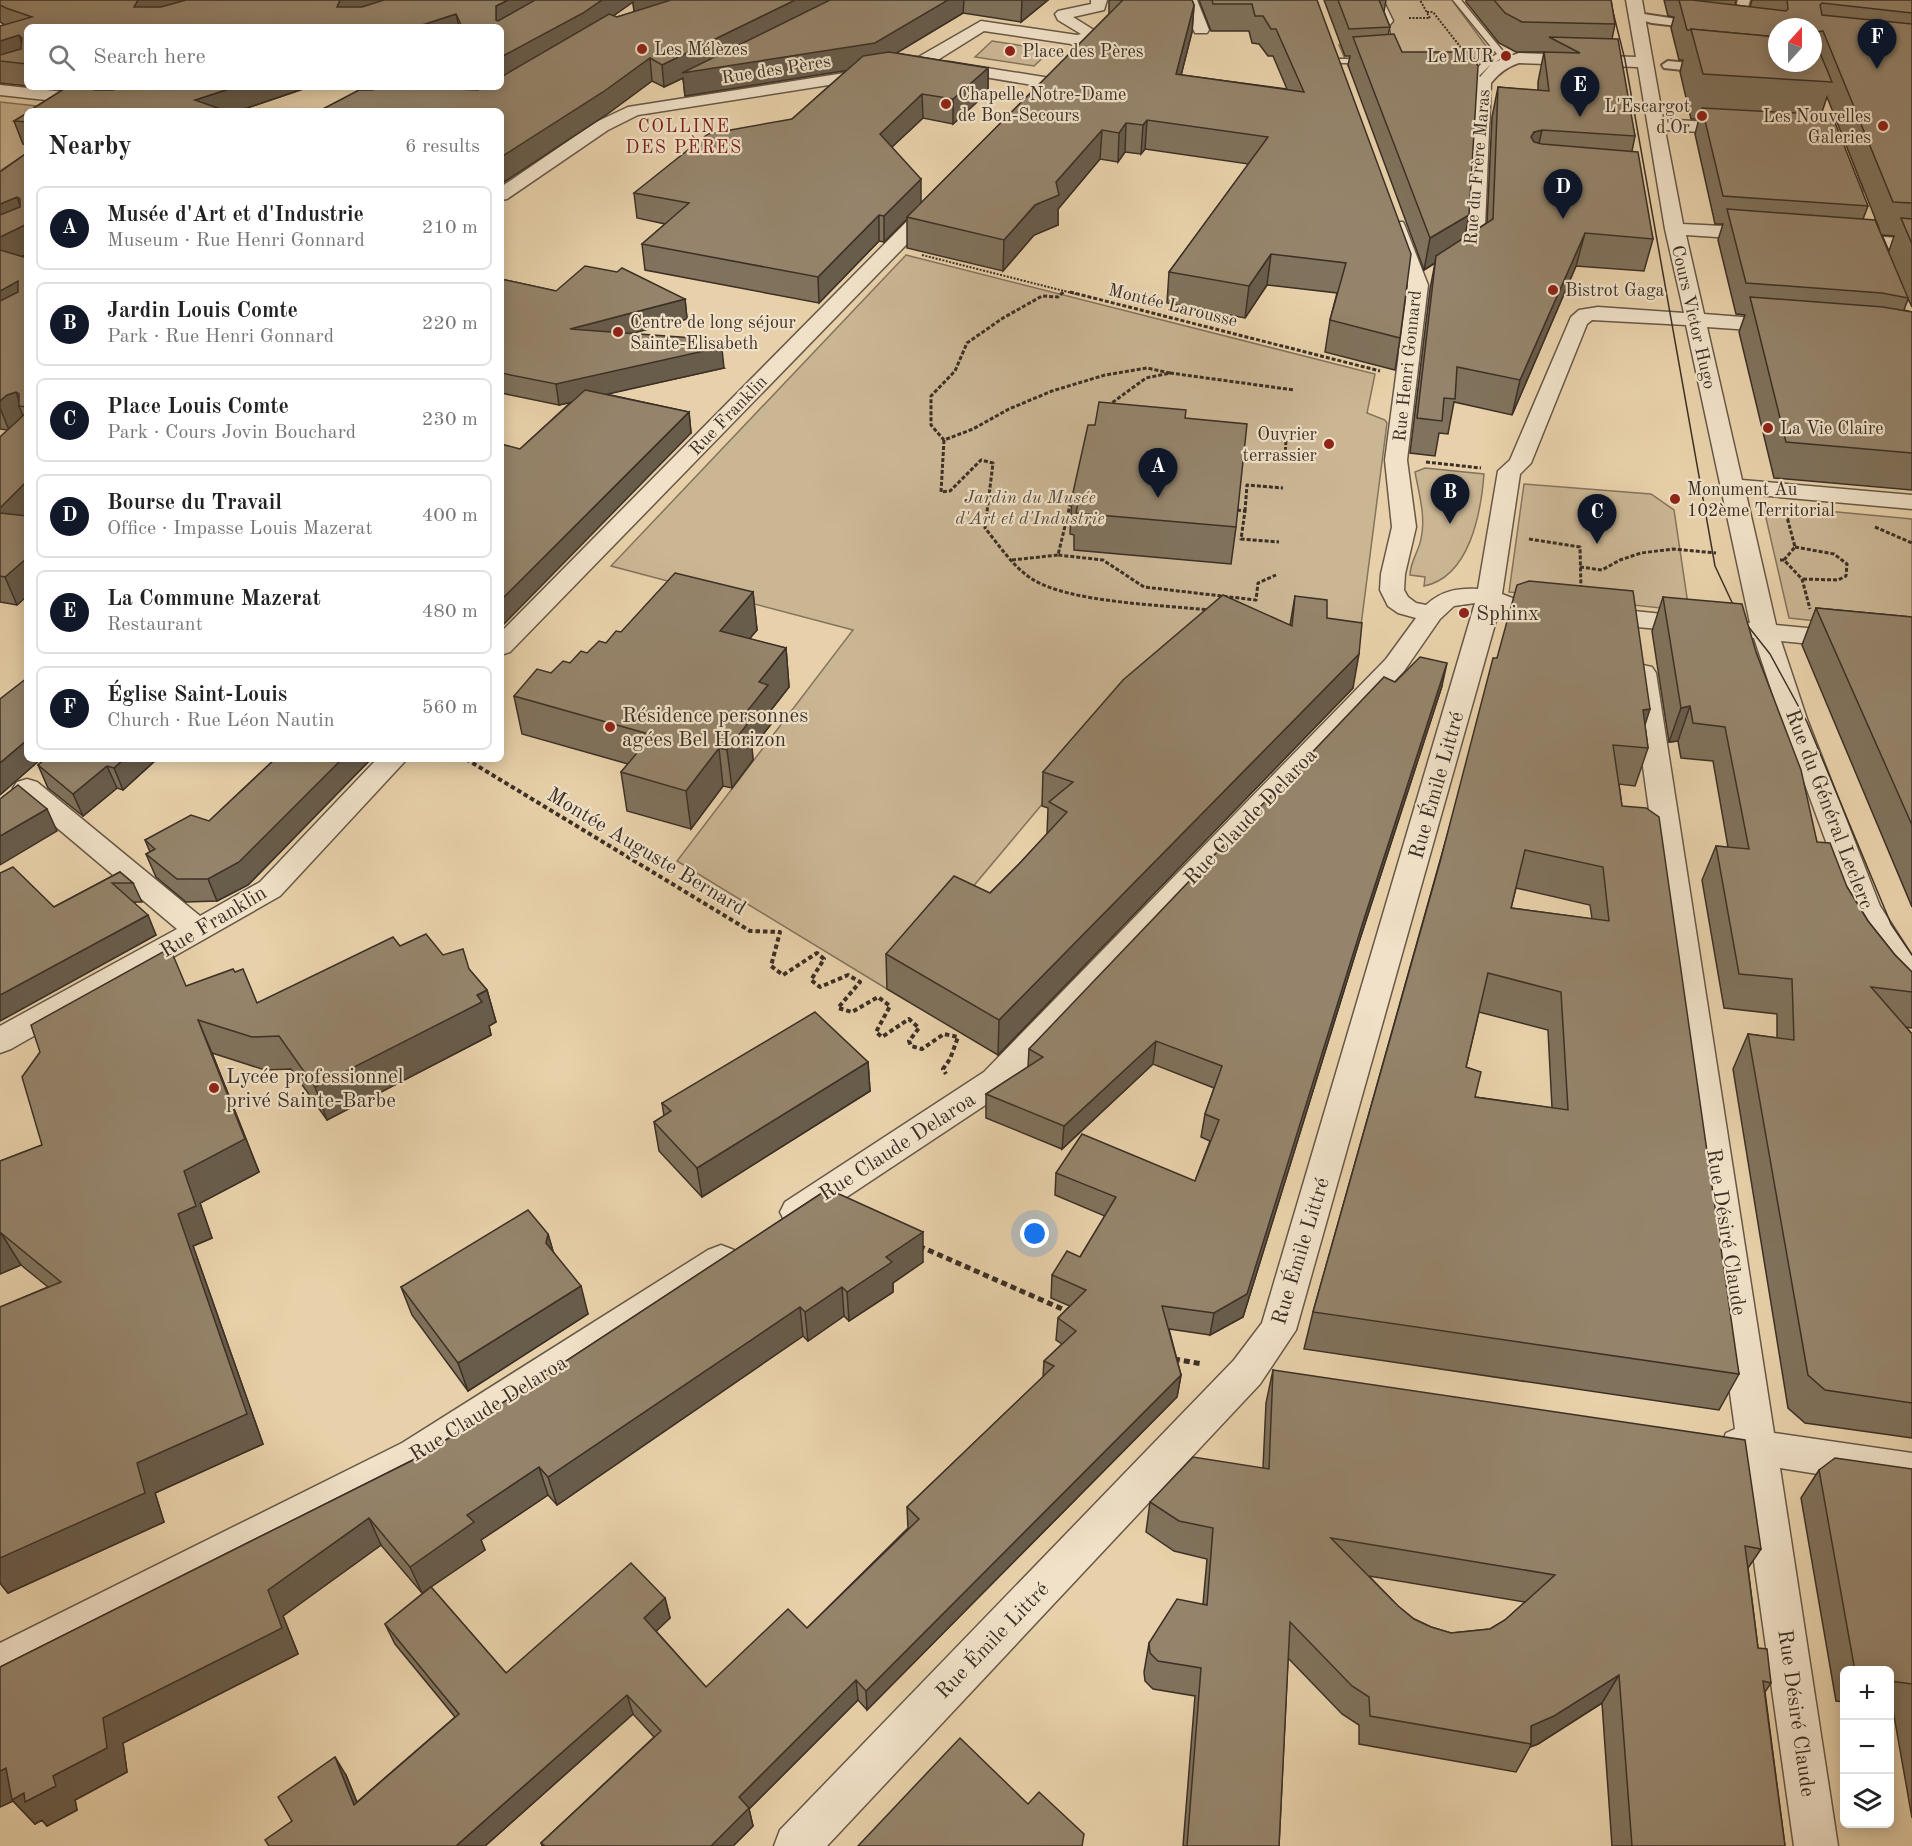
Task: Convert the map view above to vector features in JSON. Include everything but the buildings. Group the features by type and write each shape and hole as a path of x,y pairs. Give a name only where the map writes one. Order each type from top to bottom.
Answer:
{"street":[{"path":"1034,100 1089,32 1063,15 1099,7 1099,0"},
{"path":"1189,0 1201,30"},
{"path":"1636,8 1652,20 1742,30 1743,0"},
{"name":"Cours Victor Hugo","path":"1636,8 1674,228 1765,632"},
{"path":"922,63 981,26 1078,47"},
{"path":"1329,41 1344,83"},
{"name":"Rue du Frère Maras","path":"1418,285 1474,250 1482,83 1498,66 1505,61 1519,58 1646,62"},
{"path":"922,63 1050,83"},
{"name":"Rue des Pères","path":"634,111 911,67 922,63"},
{"path":"1668,65 1720,70"},
{"name":"Rue des Pères","path":"504,193 602,126 687,85"},
{"path":"0,90 109,102"},
{"path":"1656,124 1750,130"},
{"path":"1645,177 1665,178"},
{"name":"Rue Franklin","path":"504,644 948,191"},
{"name":"Rue Henri Gonnard","path":"1389,207 1418,285 1396,460 1404,527 1393,574 1392,590 1397,601 1407,608 1431,614"},
{"path":"1674,228 1781,236"},
{"path":"1827,239 1869,234 1912,244"},
{"path":"1869,234 1880,261"},
{"path":"1509,471 1520,463 1578,321 1586,314 1806,328"},
{"name":"Rue Émile Littré","path":"796,1846 1265,1374 1489,598 1509,471"},
{"path":"1732,486 1912,502"},
{"name":"Rue Claude Delaroa","path":"0,1665 416,1455 756,1238 996,1081 1395,665 1431,614 1445,601 1455,597 1489,598 1510,606 1912,646"},
{"name":"Rue Désiré Claude","path":"1635,619 1816,1846"},
{"name":"Rue du Général Leclerc","path":"1765,632 1794,719 1865,907 1893,954 1912,977"},
{"name":"Rue Franklin","path":"0,1041 270,889 390,762"},
{"path":"26,789 198,931"},
{"path":"1712,1441 1912,1471"}],"lane":[{"path":"1379,0 1389,21 1384,27 1393,50"},
{"path":"1457,0 1502,55 1486,64 1474,76 1482,83"},
{"path":"1336,61 1375,61"}],"path":[{"path":"1420,0 1427,12"},
{"name":"Montée Larousse","path":"893,248 1385,373"},
{"path":"1065,291 1058,297 1042,296 1003,318 967,343 955,371 931,396 931,425 944,440 941,492 950,491 981,460 993,463 985,528 1011,560 1034,580 1070,593 1219,611"},
{"path":"944,440 973,429 1020,404 1105,375 1147,368 1170,374 1294,390"},
{"path":"1102,411 1146,378 1170,374"},
{"path":"1285,457 1286,440"},
{"path":"1396,460 1509,471"},
{"path":"1279,542 1241,539 1247,485 1283,488"},
{"path":"1058,555 1073,495 1078,496"},
{"path":"1237,510 1245,511"},
{"path":"1795,547 1787,517 1797,518"},
{"path":"1869,526 1912,543"},
{"path":"1527,539 1580,547 1581,601"},
{"path":"1795,547 1834,554 1847,564 1846,576 1838,580 1802,579"},
{"path":"1795,547 1784,560 1802,579 1810,609"},
{"path":"1580,567 1602,570 1620,560 1641,553 1673,549 1690,551"},
{"path":"1100,552 1103,560"},
{"path":"1011,560 1058,555 1103,560 1144,587 1256,600 1258,584 1276,575"},
{"path":"1222,604 1225,597"},
{"name":"Montée Auguste Bernard","path":"471,762 750,931 780,932 771,966 783,975 817,953 824,959 811,980 820,987 848,975 860,982 838,1008 852,1012 878,997 890,1006 876,1032 882,1037 909,1019 919,1028 909,1041 911,1046 922,1049 944,1034 958,1037 951,1059 943,1069 946,1074"},
{"path":"914,1243 1078,1316"},
{"path":"1165,1355 1176,1360 1265,1374"}],"green space":[{"path":"1364,0 1452,0 1492,54 1459,72 1384,78 1353,77 1339,45 1382,45"},
{"path":"992,41 1051,50 1034,66 975,57"},
{"path":"0,102 55,108 24,108 24,155 0,171"},
{"name":"Jardin du Musée d'Art et d'Industrie","path":"906,255 1375,374 1367,413 1387,423 1354,680 1044,802 887,989 677,861 853,630 611,566"},
{"path":"1425,468 1484,474 1476,524 1462,557 1440,580 1424,586 1425,577 1410,575 1420,543 1423,522 1415,472"},
{"path":"1524,484 1651,494 1674,510 1689,611 1509,592"},
{"path":"1763,505 1912,519 1912,631 1789,618"}],"tram line":[{"path":"1610,0 1625,60 1715,566 1736,611 1770,654 1807,722 1891,924 1912,955"},
{"path":"1832,107 1864,191"},
{"path":"1875,218 1893,263"}],"place":[{"name":"Les Mélèzes","path":"642,49"},
{"name":"Place des Pères","path":"1010,51"},
{"name":"Le MUR","path":"1506,56"},
{"name":"Église Saint-Louis","path":"1877,69"},
{"name":"Chapelle Notre-Dame de Bon-Secours","path":"946,104"},
{"name":"L'Escargot d'Or","path":"1702,116"},
{"name":"La Commune Mazerat","path":"1580,117"},
{"name":"Les Nouvelles Galeries","path":"1883,126"},
{"name":"Bourse du Travail","path":"1563,219"},
{"name":"Bistrot Gaga","path":"1553,290"},
{"name":"Centre de long séjour Sainte-Elisabeth","path":"618,332"},
{"name":"La Vie Claire","path":"1768,428"},
{"name":"Ouvrier terrassier","path":"1329,444"},
{"name":"Musée d'Art et d'Industrie","path":"1158,498"},
{"name":"Monument Au 102ème Territorial","path":"1675,499"},
{"name":"Jardin Louis Comte","path":"1450,524"},
{"name":"Place Louis Comte","path":"1597,544"},
{"name":"Sphinx","path":"1464,613"},
{"name":"Résidence personnes agées Bel Horizon","path":"610,727"},
{"name":"Lycée professionnel privé Sainte-Barbe","path":"214,1088"}],"district":[{"name":"COLLINE DES PÈRES","path":"684,136"}]}
